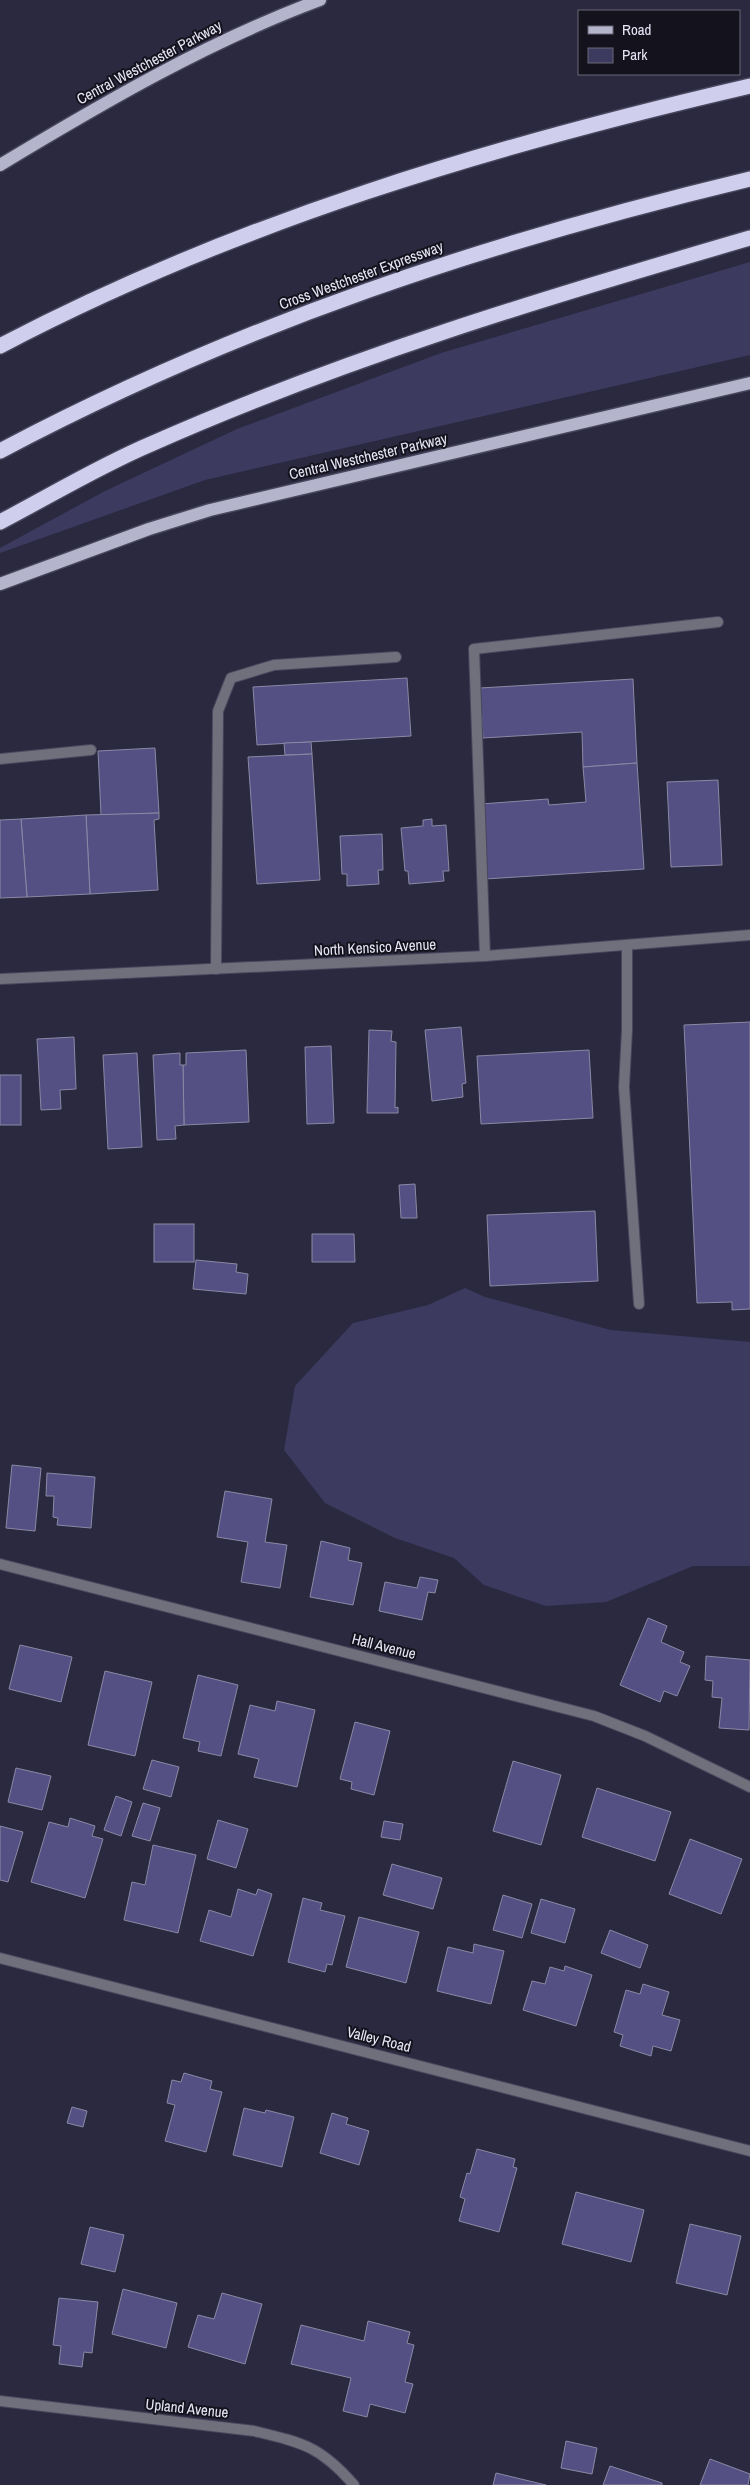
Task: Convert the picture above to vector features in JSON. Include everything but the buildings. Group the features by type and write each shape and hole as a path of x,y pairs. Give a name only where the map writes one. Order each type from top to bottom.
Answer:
{"highway":[{"path":"0,346 135,282 255,231 372,189 506,147 636,112 750,86"},
{"name":"Cross Westchester Expressway","path":"0,451 56,421 172,366 290,318 410,274 532,235 750,179"},
{"path":"0,522 149,444 337,367 523,305 750,238"}],"main road":[{"name":"Central Westchester Parkway","path":"0,165 138,84 247,30 320,0"},
{"name":"Central Westchester Parkway","path":"0,584 149,529 210,510 750,383"}],"street":[{"path":"485,956 474,649 718,622"},
{"path":"216,969 218,711 230,678 274,665 396,657"},
{"path":"0,759 91,750"},
{"name":"North Kensico Avenue","path":"0,979 485,956 750,935"},
{"path":"627,945 627,1030 624,1087 639,1304"},
{"name":"Hall Avenue","path":"0,1564 594,1716 645,1736 750,1787"},
{"name":"Valley Road","path":"0,1958 750,2151"},
{"name":"Upland Avenue","path":"0,2401 254,2431 296,2441 323,2453 354,2485"}],"green space":[{"path":"750,262 750,355 205,480 0,553 0,548 105,491 237,429 441,353"},
{"path":"465,1288 485,1297 611,1330 750,1342 750,1566 693,1566 606,1602 546,1606 484,1585 454,1558 395,1538 325,1503 284,1450 295,1386 353,1323 428,1305"}]}
